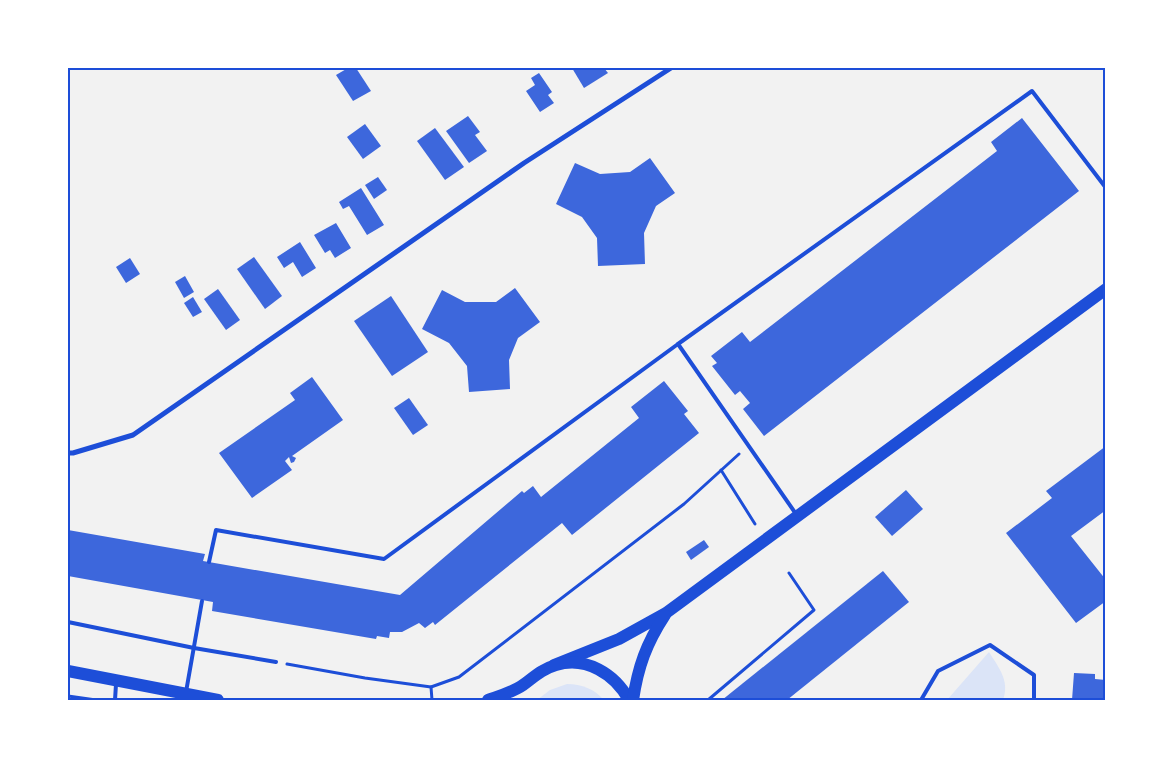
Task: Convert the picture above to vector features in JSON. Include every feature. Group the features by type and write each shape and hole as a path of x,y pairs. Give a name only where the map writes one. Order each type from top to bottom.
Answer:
{"main road":[{"path":"514,700 523,685 534,675 619,639 666,613 1106,289"},
{"path":"633,700 643,656 652,635 666,613"},
{"path":"554,665 566,663 588,665 608,674 622,688 629,700"},
{"path":"68,671 116,682 218,700"},
{"path":"488,700 523,685"}],"street":[{"path":"68,452 73,453 133,435 524,163 671,68"}],"lane":[{"path":"210,562 216,530 384,559 678,344 1032,91 1106,188"},
{"path":"678,344 798,516"},
{"path":"185,694 202,601"},
{"path":"68,622 194,648 276,662"},
{"path":"921,700 938,671 990,645 1034,675 1034,700"},
{"path":"114,700 116,682"}],"path":[{"path":"276,662 365,678 431,687 459,677 684,504 749,446"},
{"path":"721,470 754,524"},
{"path":"708,700 814,610 788,573"},
{"path":"431,687 432,700"},
{"path":"68,696 96,700"}],"shaded area":[{"path":"989,652 1000,669 1004,681 1005,693 1003,700 947,700"},
{"path":"567,684 587,688 604,700 537,700 550,690"}],"building":[{"path":"348,68 356,68 371,91 353,101 336,75"},
{"path":"572,68 604,68 608,73 584,88"},
{"path":"539,73 552,92 548,95 554,103 540,112 526,91 535,85 531,78"},
{"path":"468,116 480,132 475,135 487,151 469,163 446,131"},
{"path":"1022,118 1079,191 764,436 743,409 750,403 740,391 735,395 712,366 717,363 711,356 742,332 750,342 997,151 991,142"},
{"path":"365,124 381,146 363,159 347,137"},
{"path":"435,128 464,167 445,180 417,141"},
{"path":"650,158 675,193 656,206 644,233 645,264 598,266 597,238 582,217 556,204 575,163 600,174 630,172"},
{"path":"378,177 387,190 374,199 365,185"},
{"path":"361,188 384,225 367,235 349,206 343,209 339,202"},
{"path":"336,223 351,248 335,258 330,250 325,253 314,235"},
{"path":"300,242 316,268 302,277 293,262 284,268 277,257"},
{"path":"254,257 282,296 265,309 237,269"},
{"path":"130,258 140,274 126,283 116,267"},
{"path":"185,276 194,292 184,298 175,282"},
{"path":"515,288 540,322 518,338 509,360 510,389 469,392 467,366 449,343 422,329 442,290 465,302 496,302"},
{"path":"218,289 240,320 226,330 204,299"},
{"path":"391,296 428,352 392,376 354,321"},
{"path":"193,297 202,312 193,317 184,303"},
{"path":"312,377 343,420 292,456 296,458 294,462 291,463 289,457 285,461 292,470 252,498 219,453 295,400 290,393"},
{"path":"664,381 688,411 684,414 699,433 572,535 562,523 435,625 433,622 425,628 419,623 402,632 390,632 389,638 377,636 376,639 212,611 213,602 68,576 68,530 205,554 203,561 400,595 522,491 524,493 533,486 541,497 639,418 631,407"},
{"path":"409,398 428,425 413,435 394,408"},
{"path":"1106,446 1106,510 1071,536 1106,580 1106,601 1076,623 1006,533 1052,498 1046,491"},
{"path":"906,490 923,509 892,536 875,517"},
{"path":"704,540 709,547 691,560 686,552"},
{"path":"883,571 909,602 787,700 722,700"},
{"path":"1074,673 1095,674 1095,679 1106,680 1106,700 1072,700"}]}
